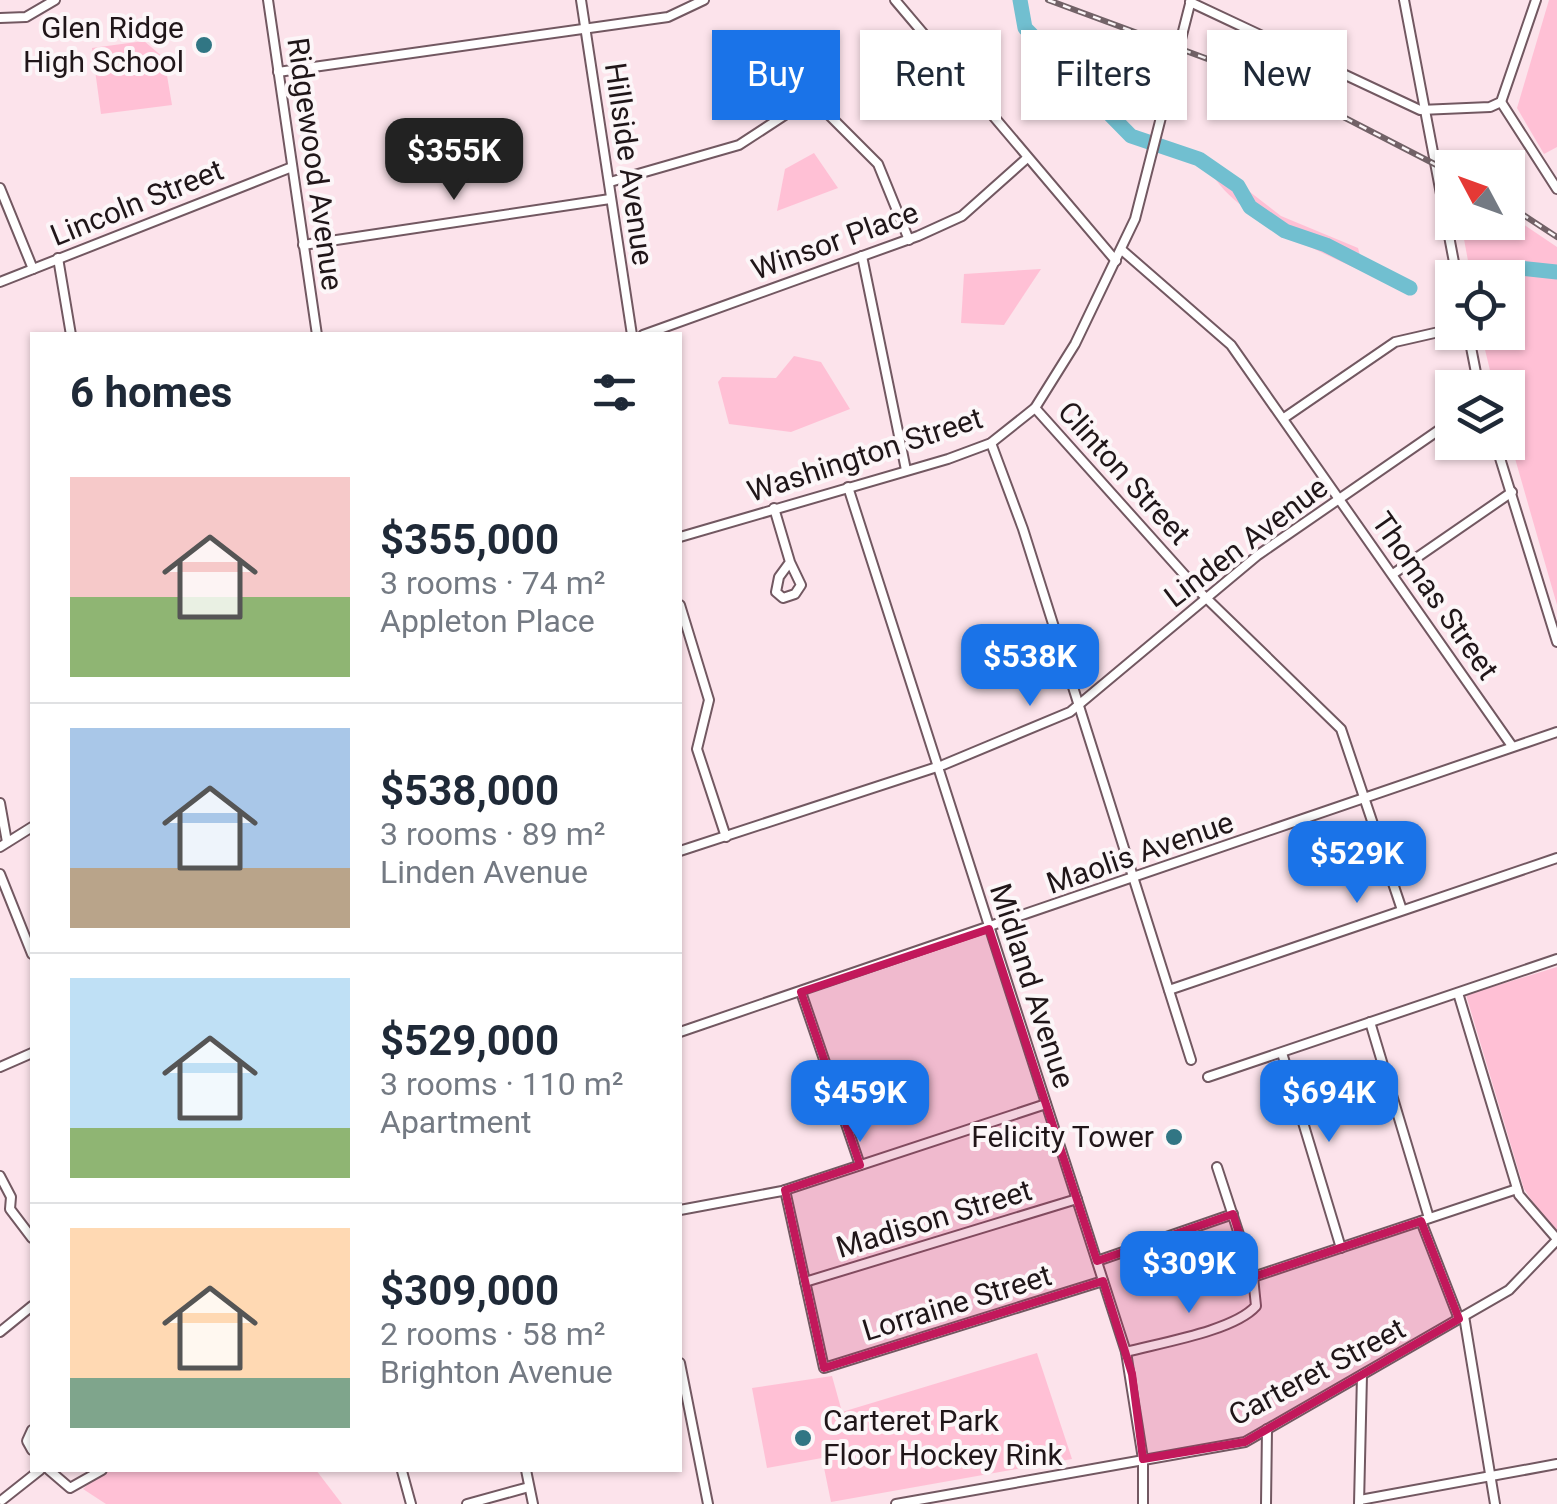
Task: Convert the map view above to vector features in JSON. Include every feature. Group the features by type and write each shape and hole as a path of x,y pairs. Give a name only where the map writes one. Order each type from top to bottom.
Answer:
{"street":[{"path":"0,18 26,16 55,0"},
{"name":"Ridgewood Avenue","path":"268,0 317,332"},
{"name":"Hillside Avenue","path":"581,0 632,332"},
{"path":"278,72 668,18 704,0"},
{"path":"896,0 1026,159 1116,261"},
{"path":"1207,0 1215,14"},
{"path":"1404,0 1455,260"},
{"path":"1502,102 1536,0"},
{"path":"1190,1 1426,111 1502,102"},
{"name":"Washington Street","path":"682,536 991,442 1035,408 1053,385 1122,251 1190,1"},
{"path":"1502,102 1557,189"},
{"path":"610,182 739,145 788,114 815,108 829,115 878,164 909,240"},
{"name":"Winsor Place","path":"651,332 909,240 962,216 1026,159"},
{"name":"Lincoln Street","path":"0,282 292,166"},
{"path":"0,188 33,269"},
{"path":"304,245 610,199"},
{"name":"Thomas Street","path":"1122,251 1231,345 1512,746"},
{"path":"862,256 906,470"},
{"path":"58,258 70,332"},
{"path":"1284,418 1395,342 1435,333"},
{"name":"Clinton Street","path":"1035,408 1206,598 1341,728 1402,910"},
{"name":"Linden Avenue","path":"682,850 939,766 1077,705 1206,598 1339,498 1435,433"},
{"path":"991,442 1024,529 1192,1060"},
{"path":"1502,460 1557,642"},
{"name":"Midland Avenue","path":"848,487 1126,1352 1143,1459 1144,1504"},
{"path":"1393,574 1512,492"},
{"path":"774,508 790,562"},
{"path":"682,612 709,700 697,749 726,837"},
{"name":"Maolis Avenue","path":"682,1031 1557,732"},
{"path":"0,804 4,844 30,829"},
{"path":"1169,990 1557,858"},
{"path":"0,874 30,949"},
{"path":"1208,1078 1557,960"},
{"path":"802,992 860,1165"},
{"path":"1458,993 1517,1189 1557,1240"},
{"path":"1370,1022 1425,1220 1462,1318 1495,1504"},
{"path":"1282,1052 1340,1248"},
{"path":"0,1067 30,1054"},
{"path":"682,1210 785,1190 1046,1104"},
{"path":"1126,1352 1247,1315 1258,1302 1218,1167"},
{"path":"0,1176 11,1197 10,1209 30,1235"},
{"path":"1253,1277 1517,1189"},
{"path":"785,1190 806,1282"},
{"name":"Madison Street","path":"806,1282 1076,1199"},
{"path":"0,1216 10,1209"},
{"path":"1096,1261 1234,1214"},
{"name":"Carteret Street","path":"896,1504 1245,1442 1509,1290 1557,1240"},
{"name":"Lorraine Street","path":"806,1282 824,1368 1103,1282"},
{"path":"0,1332 30,1308"},
{"path":"682,1373 708,1504"},
{"path":"1362,1375 1360,1502 1557,1464"},
{"path":"1266,1504 1267,1429"},
{"path":"2,1500 37,1472"},
{"path":"52,1472 72,1488 99,1472"},
{"path":"402,1472 411,1504"},
{"path":"526,1472 534,1504"},
{"path":"467,1504 529,1487"}],"highlighted area":[{"path":"989,929 1097,1261 1233,1214 1253,1277 1421,1221 1459,1319 1245,1442 1143,1459 1132,1374 1103,1281 824,1368 785,1190 860,1165 801,992"}],"shaded area":[{"path":"1549,0 1557,0 1557,147 1544,154 1517,108"},
{"path":"144,41 164,58 172,105 101,114 92,48"},
{"path":"814,153 838,188 777,211 785,169"},
{"path":"1206,158 1281,216 1358,248 1361,259 1381,280 1254,215 1215,178"},
{"path":"1525,225 1557,247 1557,605 1515,460 1525,460 1525,370 1490,370 1485,350 1525,350 1525,260 1468,260 1464,240 1525,240"},
{"path":"1041,269 1004,325 961,323 964,274"},
{"path":"794,356 821,362 850,409 791,432 729,424 718,382 722,377 776,378"},
{"path":"1557,967 1557,1238 1524,1189 1466,995"},
{"path":"1037,1353 1072,1459 831,1502 822,1458 767,1468 752,1388 832,1376 842,1412"},
{"path":"101,1472 318,1472 342,1504 106,1504 83,1489"}],"waterway":[{"path":"1020,0 1025,28 1131,136 1199,159 1238,186 1250,207 1285,231 1326,245 1410,288"},
{"path":"1525,269 1557,272"}],"railway":[{"path":"1048,0 1289,89 1435,164"},
{"path":"1525,216 1557,237"}],"place":[{"name":"Glen Ridge High School","path":"204,45"},
{"name":"Felicity Tower","path":"1174,1137"},
{"name":"Carteret Park Floor Hockey Rink","path":"803,1438"}]}
